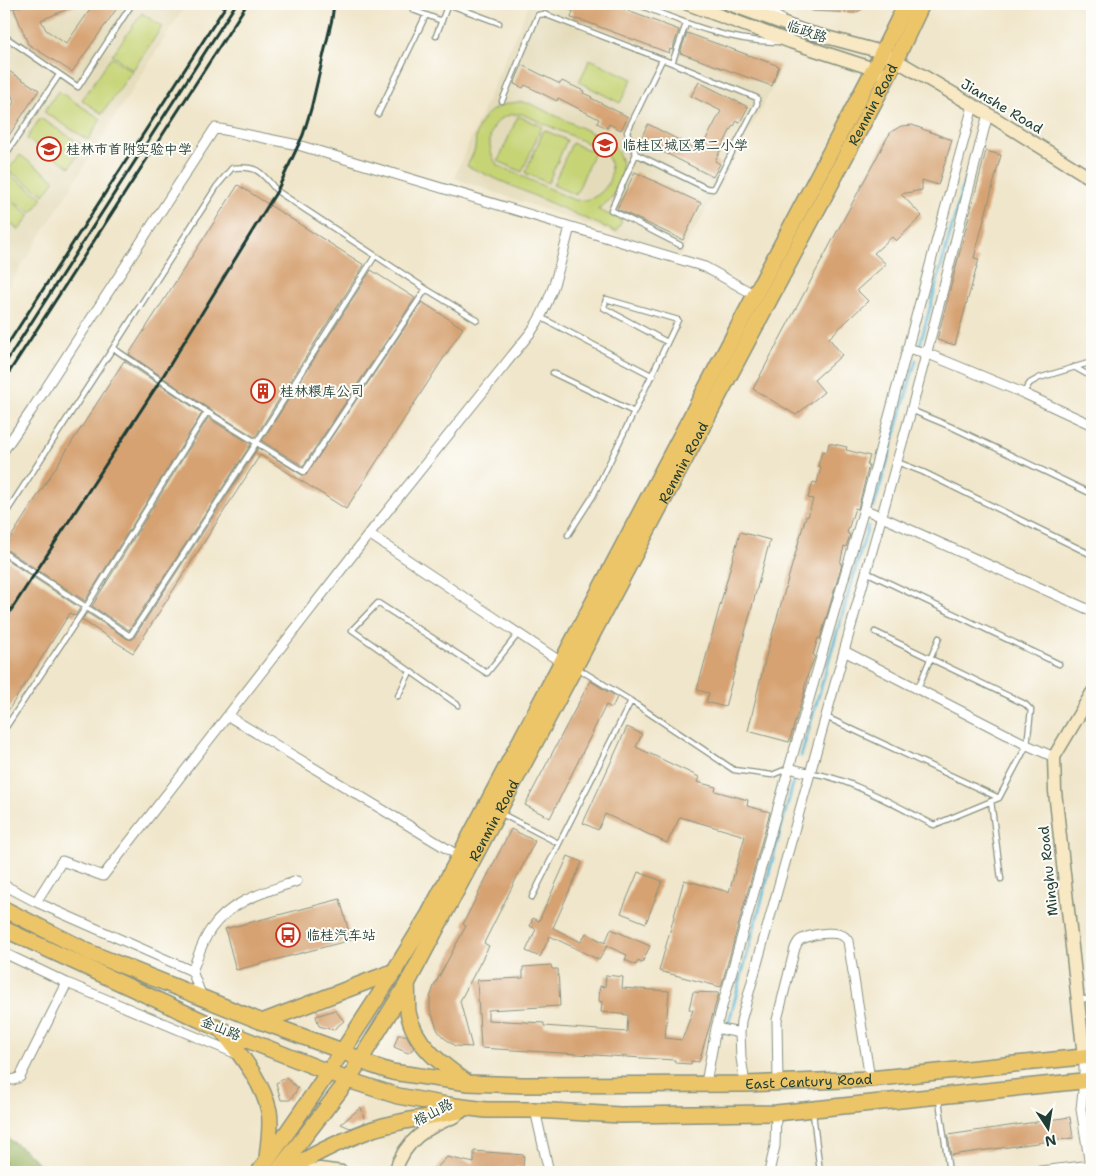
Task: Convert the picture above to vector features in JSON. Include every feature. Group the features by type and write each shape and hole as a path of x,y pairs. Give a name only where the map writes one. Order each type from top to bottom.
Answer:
{"main road":[{"name":"Renmin Road","path":"889,56 906,4"},
{"name":"Renmin Road","path":"435,917 499,812 576,667 889,56 922,4"},
{"name":"Renmin Road","path":"435,917 459,856 755,294 881,72"},
{"name":"金山路","path":"4,909 91,953 262,1022 342,1051 359,1061 392,1072 468,1083"},
{"path":"263,1166 329,1072 395,971 435,917"},
{"path":"277,1172 348,1080 407,984 435,917"},
{"name":"金山路","path":"4,929 222,1030 348,1080 398,1096 447,1106 474,1109"},
{"path":"262,1022 395,971"},
{"path":"407,984 408,1011 412,1026 420,1041 442,1065 468,1083"},
{"path":"222,1030 255,1076 263,1092 269,1113 263,1166"},
{"name":"East Century Road","path":"468,1083 523,1085 745,1084 870,1079 1088,1056"},
{"name":"East Century Road","path":"474,1109 620,1114 776,1112 1088,1080"},
{"path":"286,1172 308,1158 373,1129 474,1109"}],"street":[{"name":"临政路","path":"688,4 791,42 881,72"},
{"name":"临政路","path":"729,4 804,31 889,56"},
{"name":"Jianshe Road","path":"889,56 988,114 1092,179"},
{"path":"706,1084 716,1028 864,509 973,106"},
{"path":"745,1084 740,1058 741,1021 808,773 911,410 988,114"},
{"path":"4,450 215,128 298,145 705,267 755,294"},
{"path":"36,902 62,861 103,876 369,534 542,318 553,289 570,227"},
{"path":"907,348 926,353 1023,393 1092,425"},
{"path":"864,509 1092,611"},
{"path":"369,534 561,662"},
{"path":"844,651 1054,757 1092,693"},
{"path":"228,716 459,856"},
{"name":"Minghu Road","path":"1054,757 1055,791 1077,1000 1088,1056"},
{"path":"789,768 808,773"},
{"path":"202,997 192,971 211,928 230,908 245,900 297,882"},
{"path":"4,885 36,902 192,971"},
{"path":"778,1082 778,1020 795,948 803,938 831,933 842,934 846,936 848,941 870,1079"},
{"path":"4,953 67,983 240,1055"},
{"path":"4,1077 13,1080 20,1077 67,983"},
{"path":"716,1028 740,1033"},
{"path":"1032,1172 1091,1167 1081,1109 1088,1080 1088,1056"},
{"name":"榕山路","path":"395,1172 402,1155 418,1135 437,1124 474,1109"},
{"path":"535,1110 549,1172"},
{"path":"769,1172 775,1146 776,1112"},
{"path":"302,1172 320,1169 342,1172"}],"lane":[{"path":"4,8 15,4"},
{"path":"4,36 78,87 132,4"},
{"path":"436,36 448,4 499,23"},
{"path":"636,4 686,24 728,35 763,42 791,42"},
{"path":"758,4 804,31"},
{"path":"413,10 442,21"},
{"path":"502,101 538,15 544,14 672,63 756,98 757,104 713,188 706,188 636,154 627,132 662,60"},
{"path":"378,114 426,15"},
{"path":"672,63 686,24"},
{"path":"4,157 59,75"},
{"path":"636,154 612,210 680,245"},
{"path":"4,516 217,186 232,168 248,166 262,173 278,191 375,256 477,320"},
{"path":"4,553 130,636 257,442 375,256"},
{"path":"113,348 207,412 304,472 426,289"},
{"path":"568,535 593,496 653,376 678,320 606,299 604,308 667,342"},
{"path":"542,318 653,376"},
{"path":"1023,393 1030,382 1034,380 1092,362"},
{"path":"1074,367 1092,377"},
{"path":"553,373 634,412"},
{"path":"911,410 954,428 1092,494"},
{"path":"4,730 86,607 207,412"},
{"path":"896,461 931,476 1092,555"},
{"path":"866,572 1059,664"},
{"path":"458,705 352,630 378,603 486,673 518,632"},
{"path":"808,773 822,774 835,778 887,801 934,825 999,798 1027,745 1031,710 1029,707 875,632"},
{"path":"918,688 939,638"},
{"path":"576,667 734,770 772,776 789,768"},
{"path":"398,696 410,672"},
{"path":"532,896 631,702"},
{"path":"824,716 999,798"},
{"path":"990,801 1001,879"},
{"path":"499,812 558,843"},
{"path":"1077,1000 1092,998"},
{"path":"938,1096 949,1172"},
{"path":"813,1109 820,1172"}],"shaded area":[{"name":"桂林市首附实验中学","path":"4,4 186,4 4,294"},
{"name":"临桂区城区第二小学","path":"529,4 615,4 781,65 772,89 680,257 454,178"}],"green space":[{"path":"142,13 162,27 133,70 112,55"},
{"path":"111,57 132,71 102,114 82,100"},
{"path":"590,59 632,79 620,103 579,82"},
{"path":"58,91 101,119 88,140 44,112"},
{"path":"514,103 531,104 609,141 616,149 622,168 621,178 613,196 597,209 622,221 616,232 467,166 475,147 478,128 482,121 492,110","holes":["522,114 603,150 609,159 611,168 607,185 601,192 594,197 584,200 574,200 497,165 493,157 490,141 494,126 499,120 507,116"]},
{"path":"518,116 542,126 522,172 498,161"},
{"path":"40,118 84,146 70,167 27,139"},
{"path":"544,130 567,140 548,183 525,173"},
{"path":"572,143 594,152 576,195 553,185"},
{"path":"20,155 55,180 44,195 8,170"},
{"path":"7,173 43,198 32,213 4,194 4,178"},
{"path":"4,196 30,215 19,230 4,219"},
{"path":"4,1136 23,1149 49,1172 4,1172"}],"building":[{"path":"27,4 80,4 41,20 46,30 66,44 94,4 120,4 72,72 28,44 14,9"},
{"path":"556,4 609,4 679,30 672,50 670,49 669,53 584,21 571,18 573,11"},
{"path":"811,4 872,4 855,13 811,11"},
{"path":"687,33 779,66 772,86 680,53"},
{"path":"522,65 560,84 562,81 584,91 583,93 591,98 628,117 621,130 609,124 607,128 597,123 599,119 558,98 557,101 525,85 523,88 514,84"},
{"path":"4,68 39,90 4,143 4,117 14,102 11,92 4,88"},
{"path":"699,82 748,107 740,122 737,121 733,125 715,161 720,164 713,177 640,140 648,124 700,151 721,111 691,96"},
{"path":"912,125 952,140 938,185 922,180 922,190 901,194 922,216 896,241 892,237 874,253 886,264 857,290 868,301 829,338 842,355 814,380 824,392 796,415 753,389 887,138 891,132 901,126"},
{"path":"986,151 1001,155 974,258 979,259 955,345 937,340"},
{"path":"635,172 701,203 683,240 617,209"},
{"path":"238,185 364,265 255,437 209,409 129,354"},
{"path":"371,270 415,298 303,466 262,441"},
{"path":"422,302 463,328 346,509 260,455 133,653 82,620 87,613 128,639 133,639 258,448 302,475 306,475"},
{"path":"124,361 202,413 85,601 4,548"},
{"path":"208,418 251,444 129,630 92,606"},
{"path":"829,443 847,447 846,450 870,456 867,465 869,465 858,509 855,508 847,533 850,535 846,547 844,546 840,564 842,564 820,639 818,638 813,655 815,656 789,742 748,731 765,660 806,516 808,517 813,499 808,498 813,482 817,483 821,467 818,466 822,451 827,452"},
{"path":"740,532 770,540 725,707 706,702 709,693 697,690"},
{"path":"4,558 80,608 75,616 70,613 4,717"},
{"path":"590,681 617,697 612,708 606,705 550,818 525,805"},
{"path":"627,727 642,734 636,747 699,777 697,782 716,787 715,791 748,800 747,806 770,812 721,987 659,971 684,880 729,892 745,836 680,817 667,843 605,814 598,830 583,823"},
{"path":"511,829 535,841 484,943 489,946 460,1001 472,1047 455,1046 438,1031 430,1009 430,998 434,986 466,926 463,924"},
{"path":"568,856 582,862 553,928 581,942 586,933 605,943 611,929 650,946 642,963 638,961 636,965 625,960 627,955 607,946 599,960 550,936 540,957 526,951 536,929 530,926 533,918 539,921"},
{"path":"638,872 662,881 646,923 621,913"},
{"name":"临桂汽车站","path":"340,899 351,940 236,970 225,929"},
{"path":"551,965 552,969 558,969 560,1006 488,1010 488,1020 544,1023 544,1026 627,1032 628,1015 601,1012 602,1002 599,1001 600,986 605,987 606,975 623,977 622,988 669,991 665,1038 682,1040 693,1010 689,1009 693,992 719,993 699,1062 691,1061 691,1064 675,1063 675,1060 481,1048 477,980 523,978 523,967"},
{"path":"335,1010 344,1021 333,1030 319,1026 316,1016"},
{"path":"398,1035 406,1035 414,1048 408,1053 394,1047"},
{"path":"286,1078 298,1088 290,1100 281,1100 276,1083"},
{"path":"361,1107 365,1122 350,1128 341,1124"},
{"path":"1070,1117 1073,1138 951,1155 948,1135"},
{"path":"474,1151 524,1155 523,1168 515,1167 514,1172 433,1172 447,1157 474,1163"}],"waterway":[{"path":"919,348 966,175"},
{"path":"874,507 916,360"},
{"path":"801,756 868,526"},
{"path":"728,1025 794,780"}],"railway":[{"path":"4,350 227,4"},
{"path":"4,365 236,4"},
{"path":"4,380 247,4"},
{"path":"4,621 160,381 277,191 303,135 311,109 334,4"}],"place":[{"name":"临桂区城区第二小学","path":"605,145"},
{"name":"桂林市首附实验中学","path":"49,149"},
{"name":"桂林粮库公司","path":"263,391"},
{"name":"临桂汽车站","path":"288,935"}]}
